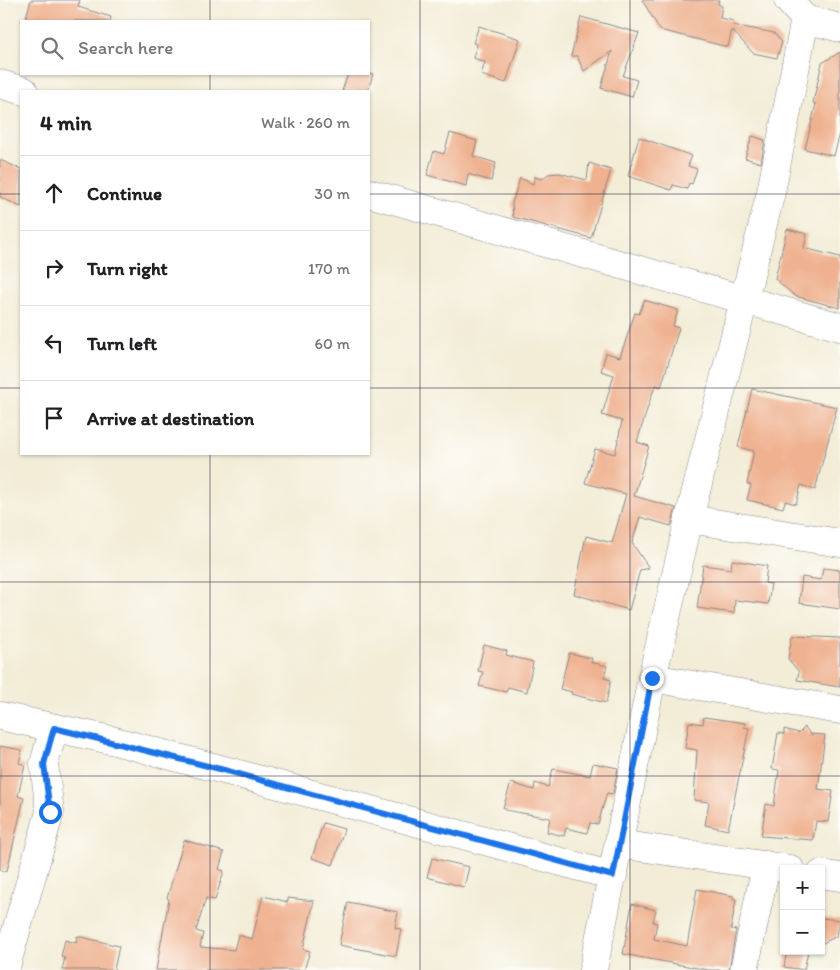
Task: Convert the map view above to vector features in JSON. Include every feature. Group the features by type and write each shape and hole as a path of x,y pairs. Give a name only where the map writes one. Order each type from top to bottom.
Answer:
{"street":[{"path":"593,970 652,678 689,519 771,192 796,9 840,28"},
{"path":"0,84 21,90"},
{"path":"370,193 840,326"},
{"path":"689,519 840,543"},
{"path":"652,678 840,710"},
{"path":"0,716 214,767 613,876"},
{"path":"5,970 50,812 44,764 54,728"},
{"path":"619,844 778,867 744,970"},
{"path":"825,875 840,877"}],"building":[{"path":"31,0 80,0 78,7 111,17 110,20 25,20"},
{"path":"642,0 719,0 718,4 722,6 720,18 734,21 733,25 774,33 782,42 777,58 753,53 732,30 728,47 660,30"},
{"path":"581,17 639,33 623,76 637,80 632,97 601,88 612,51 584,71 577,56 571,56"},
{"path":"479,26 520,39 506,83 481,75 485,62 473,58 477,44 473,43"},
{"path":"840,52 840,133 834,156 805,149 816,104 813,103 822,63"},
{"path":"373,74 368,90 342,90 348,75"},
{"path":"450,133 477,141 473,156 496,163 491,181 468,174 466,186 427,175 434,151 444,154"},
{"path":"752,136 765,140 761,163 745,158"},
{"path":"639,137 692,156 688,166 697,169 692,184 689,183 687,189 673,185 671,190 628,176"},
{"path":"0,160 20,169 20,207 0,197"},
{"path":"589,163 611,170 591,238 513,217 512,203 520,178 533,184 534,177 542,179 548,174 559,173 587,180"},
{"path":"787,229 807,234 804,248 840,257 840,308 795,296 775,279"},
{"path":"644,300 678,310 673,326 679,328 661,387 656,385 637,442 649,446 634,496 676,508 671,526 640,517 632,543 649,568 640,570 629,610 574,594 586,536 612,543 626,494 585,483 595,449 615,454 622,421 602,415 614,375 601,371 606,353 620,357 635,313 639,314"},
{"path":"752,389 837,407 815,490 801,485 796,504 785,501 783,508 747,500 751,485 747,484 754,451 738,447"},
{"path":"732,560 767,566 765,583 771,584 768,604 735,600 734,613 697,608 703,565 731,569"},
{"path":"823,568 840,570 840,609 799,603 802,577 821,580"},
{"path":"792,636 840,638 840,687 797,680 799,672 788,659"},
{"path":"484,645 507,651 506,655 533,662 527,692 508,687 506,692 479,686 483,672 478,671"},
{"path":"569,653 592,658 591,662 607,666 604,678 611,680 606,703 571,694 572,692 560,689"},
{"path":"704,717 745,723 744,727 749,728 728,830 705,825 709,802 694,800 697,750 685,748 689,722 703,724"},
{"path":"805,727 810,734 825,735 818,789 833,791 828,822 816,821 813,840 761,836 766,804 774,806 779,770 772,769 778,733 784,734 784,729 799,733"},
{"path":"0,746 22,750 19,763 25,765 18,796 24,798 7,871 0,870"},
{"path":"593,763 618,768 613,794 607,793 598,824 590,823 587,833 566,828 564,836 547,832 550,818 505,810 506,808 503,808 511,783 534,790 535,783 548,787 553,769 590,776"},
{"path":"323,823 344,829 333,865 312,858"},
{"path":"184,840 224,852 219,869 224,871 215,900 206,898 196,931 203,933 200,947 234,950 238,935 252,939 263,896 288,902 288,898 314,901 303,949 310,951 304,970 156,970 169,899 167,898"},
{"path":"432,858 469,867 464,887 427,877"},
{"path":"697,889 733,896 733,899 736,899 731,929 736,930 729,970 708,970 623,954 632,904 656,910 653,922 657,923 654,939 687,946"},
{"path":"348,902 398,912 395,928 401,929 396,956 339,945"},
{"path":"825,918 840,920 837,936 825,942"},
{"path":"77,936 119,946 114,970 62,970 65,958 61,957 65,940 76,943"},
{"path":"786,955 807,955 804,970 784,967"}],"route":[{"path":"50,812 44,764 54,728 111,740 523,850 613,876 652,678"}]}
